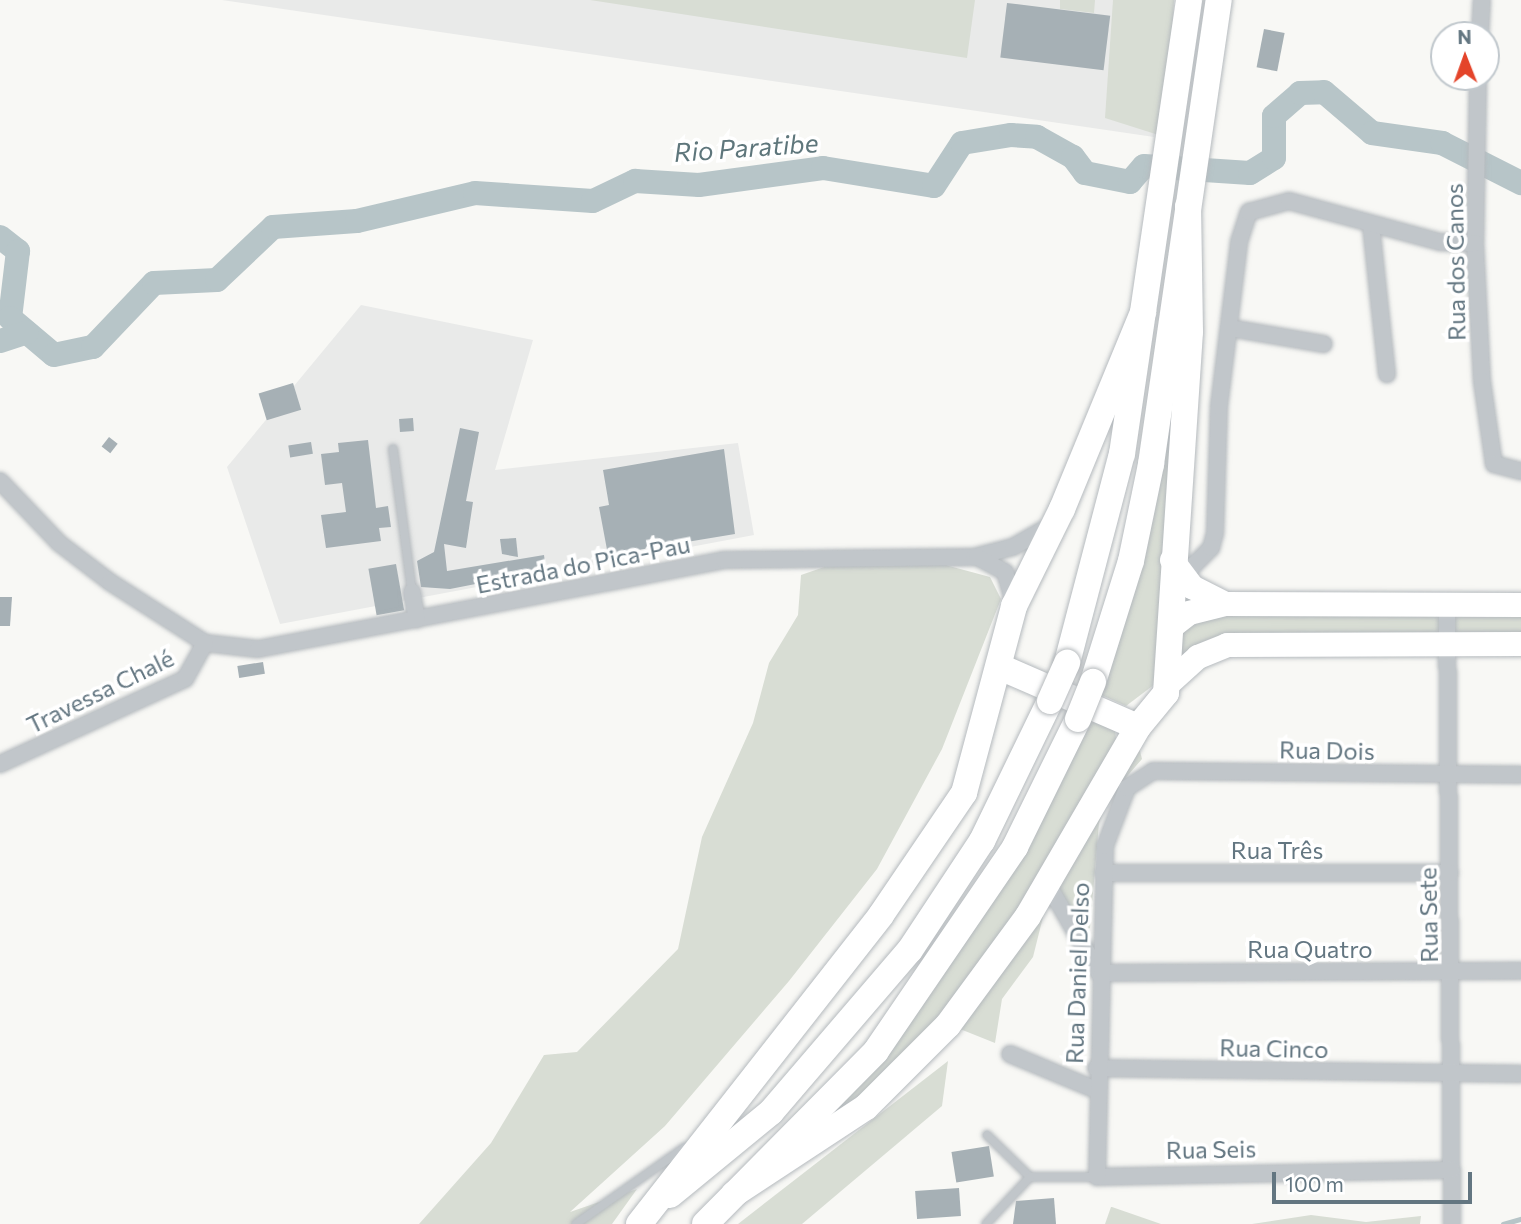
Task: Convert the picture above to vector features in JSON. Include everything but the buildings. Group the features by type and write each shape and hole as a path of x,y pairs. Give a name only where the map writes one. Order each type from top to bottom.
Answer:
{"highway":[{"path":"644,1218 771,1112 910,950 982,841 1050,701 1067,663 1107,525 1143,312 1189,0"},
{"path":"705,1224 876,1051 951,950 1015,847 1078,719 1093,682 1152,464 1219,0"},
{"path":"734,1194 894,1084 977,990 1047,883 1138,727 1167,685 1191,332 1190,196"},
{"path":"644,1218 718,1116 881,915 964,793 1000,667 1014,606 1062,509 1143,312"},
{"path":"1000,667 1138,727"}],"main road":[{"path":"1177,568 1225,604"},
{"path":"1170,628 1189,613 1225,604 1521,605"},
{"path":"1167,685 1198,657 1227,645 1521,644"}],"street":[{"path":"1481,21 1482,0"},
{"name":"Rua dos Canos","path":"1478,91 1475,243 1491,446 1494,464 1521,471"},
{"path":"1177,568 1211,548 1215,533 1239,242 1249,212 1289,201 1371,225 1475,243"},
{"path":"1371,225 1387,374"},
{"path":"1230,328 1324,344"},
{"path":"0,481 59,543 205,643"},
{"name":"Estrada do Pica-Pau","path":"205,643 258,649 724,560 974,557 1038,537 1062,509"},
{"name":"Estrada do Pica-Pau","path":"974,557 1005,572 1014,606"},
{"path":"412,592 417,620"},
{"name":"Rua Sete","path":"1447,605 1452,973 1451,1224"},
{"name":"Travessa Chalé","path":"0,764 185,679 205,643"},
{"name":"Rua Dois","path":"1134,778 1164,771 1521,775"},
{"name":"Rua Daniel Delso","path":"1097,1177 1096,1068 1103,873 1109,824 1134,778"},
{"name":"Rua Três","path":"1103,873 1450,873"},
{"path":"1047,883 1099,973"},
{"name":"Rua Quatro","path":"1099,973 1521,971"},
{"path":"1010,1054 1096,1090"},
{"name":"Rua Cinco","path":"1096,1068 1521,1074"},
{"name":"Rua Seis","path":"1097,1177 1451,1170"}],"lane":[{"path":"393,449 412,592"},
{"path":"576,1224 639,1184 718,1116"},
{"path":"987,1135 1030,1177 1097,1177"},
{"path":"986,1224 1030,1177"}],"shaded area":[{"path":"222,0 1173,0 1154,137"},
{"path":"590,0 975,0 967,58"},
{"path":"1060,0 1095,0 1094,13 1060,9"},
{"path":"1113,0 1174,0 1168,138 1105,118"},
{"path":"1188,292 1159,681 1126,706 1097,693"},
{"path":"361,305 533,340 495,470 738,443 754,535 280,624 227,467"},
{"path":"938,563 990,577 1001,599 942,749 877,869 789,981 665,1126 570,1212 637,1189 612,1224 419,1224 491,1143 544,1055 577,1052 678,949 702,837 753,723 769,663 798,615 801,575 833,564"},
{"path":"1176,583 1234,608 1521,608 1521,639 1210,641 1177,664"},
{"path":"1156,695 1138,743 1142,759 1108,798 1099,823 1090,928 1084,931 1054,884 1128,713"},
{"path":"1093,715 1115,730 1117,747 1035,890 888,1084 790,1153 854,1084"},
{"path":"1045,909 1033,957 1002,999 995,1043 960,1029"},
{"path":"948,1061 942,1106 802,1224 738,1224"},
{"path":"1112,1207 1161,1224 1105,1224"},
{"path":"1311,1215 1366,1222 1421,1216 1420,1224 1252,1224"}],"waterway":[{"name":"Rio Paratibe","path":"0,237 18,251 10,318 54,355 93,347 154,283 217,280 273,227 357,221 475,193 593,201 635,181 699,185 823,168 934,186 962,143 1011,135 1037,137 1073,157 1085,173 1130,182 1144,166 1250,173 1274,158 1274,116 1300,93 1324,92 1372,133 1442,143 1521,183"},
{"path":"0,341 27,332"},
{"path":"1503,1224 1521,1219"}]}
